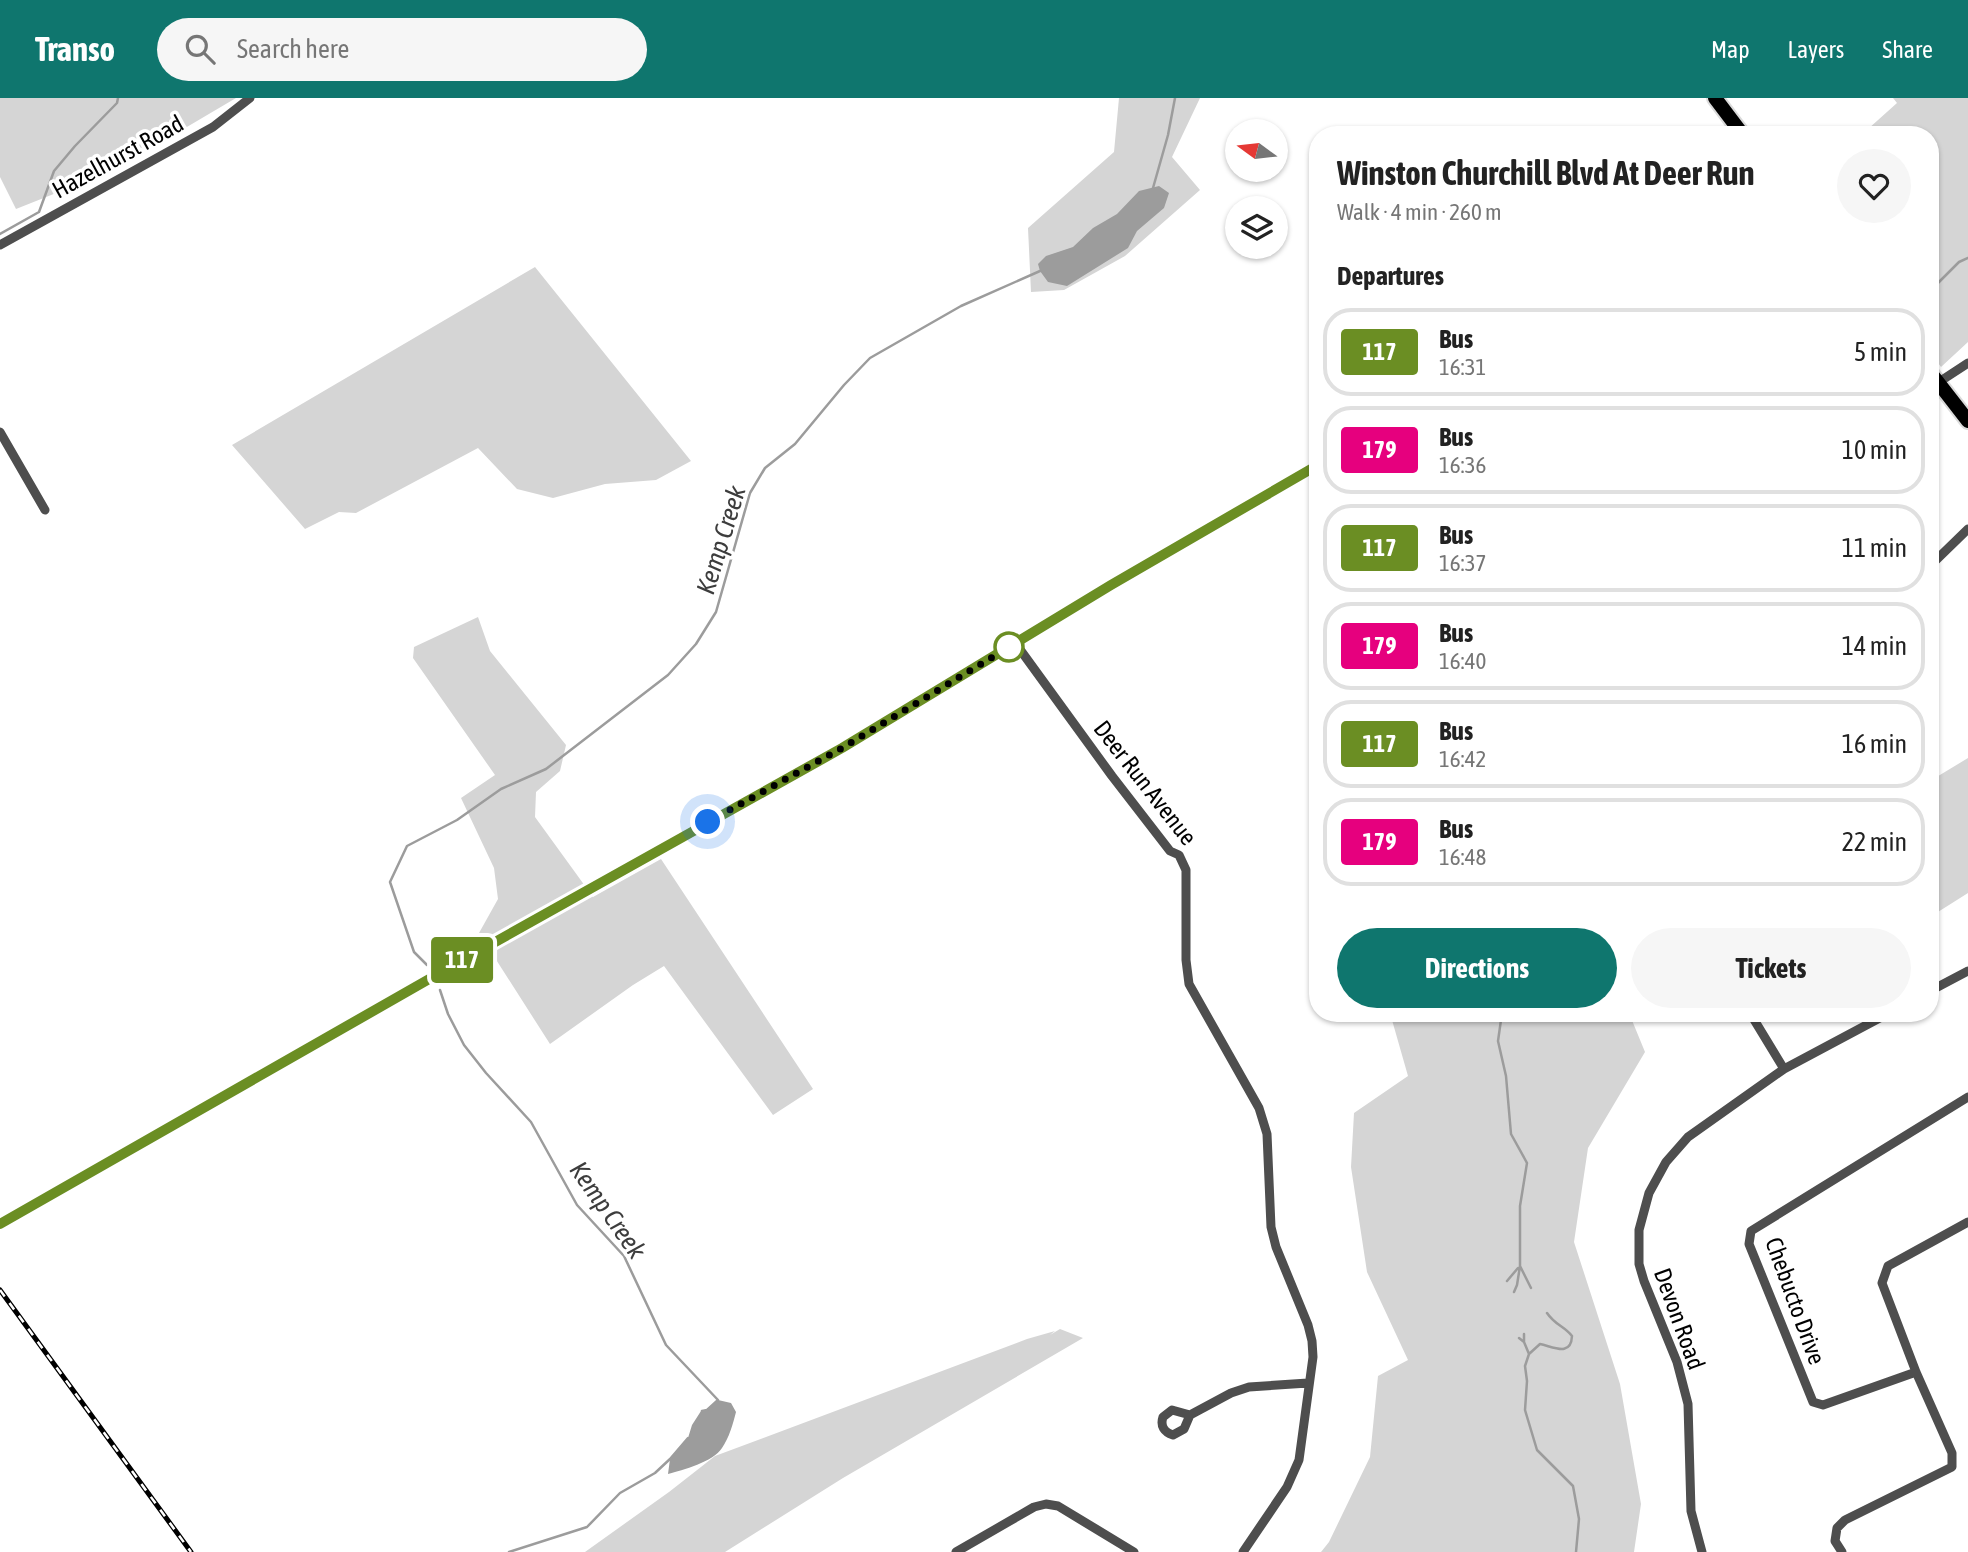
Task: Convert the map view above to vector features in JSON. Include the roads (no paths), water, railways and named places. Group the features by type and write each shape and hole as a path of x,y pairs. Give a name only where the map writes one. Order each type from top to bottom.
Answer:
{"main road":[{"path":"1715,98 1735,126"},
{"path":"1939,382 1968,421"},
{"path":"0,1224 445,970 842,748 1187,540 1309,470"}],"street":[{"name":"Hazelhurst Road","path":"0,245 213,127 250,98"},
{"path":"1939,375 1968,363"},
{"path":"0,432 45,510"},
{"path":"1939,557 1968,529"},
{"name":"Deer Run Avenue","path":"1016,643 1170,851 1179,855 1186,870 1186,960 1189,984 1259,1108 1267,1134 1270,1227 1308,1325 1313,1357 1299,1460 1287,1487 1243,1552"},
{"path":"1939,986 1968,971"},
{"path":"1755,1022 1784,1069"},
{"name":"Devon Road","path":"1702,1552 1691,1511 1688,1404 1677,1362 1639,1264 1639,1230 1648,1193 1666,1162 1688,1137 1784,1069 1872,1022"},
{"name":"Chebucto Drive","path":"1916,1372 1823,1405 1813,1402 1749,1244 1751,1231 1968,1097"},
{"path":"1842,1552 1835,1541 1838,1528 1845,1520 1952,1467 1952,1453 1916,1372 1882,1283 1888,1266 1968,1222"},
{"path":"1190,1415 1231,1392 1249,1387 1308,1383"},
{"path":"956,1552 1034,1507 1046,1504 1058,1506 1134,1552"}],"waterway":[{"path":"0,234 39,212 54,171 117,103 118,98"},
{"name":"Kemp Creek","path":"1153,188 1175,98"},
{"path":"1939,282 1959,262 1968,258"},
{"name":"Kemp Creek","path":"427,965 414,952 390,882 407,846 457,820 501,789 546,769 668,675 696,644 716,612 750,493 765,468 795,444 870,358 961,306 1040,271"},
{"name":"Kemp Creek","path":"440,990 448,1014 464,1045 531,1122 577,1205 624,1256 666,1345 718,1400 702,1411"},
{"path":"1501,1022 1498,1041 1506,1076 1511,1134 1527,1163 1520,1206 1520,1266 1531,1288"},
{"path":"1514,1292 1520,1266"},
{"path":"1507,1281 1518,1268"},
{"path":"1547,1313 1572,1336 1571,1342 1565,1349 1540,1344 1529,1354 1525,1366 1525,1410 1537,1450 1573,1486 1579,1519 1576,1552"},
{"path":"1524,1334 1524,1342"},
{"path":"1519,1338 1524,1342 1529,1354"},
{"name":"Kemp Creek","path":"509,1552 587,1527 620,1493 655,1473 688,1438"}],"railway":[{"path":"0,1290 191,1552"}]}
